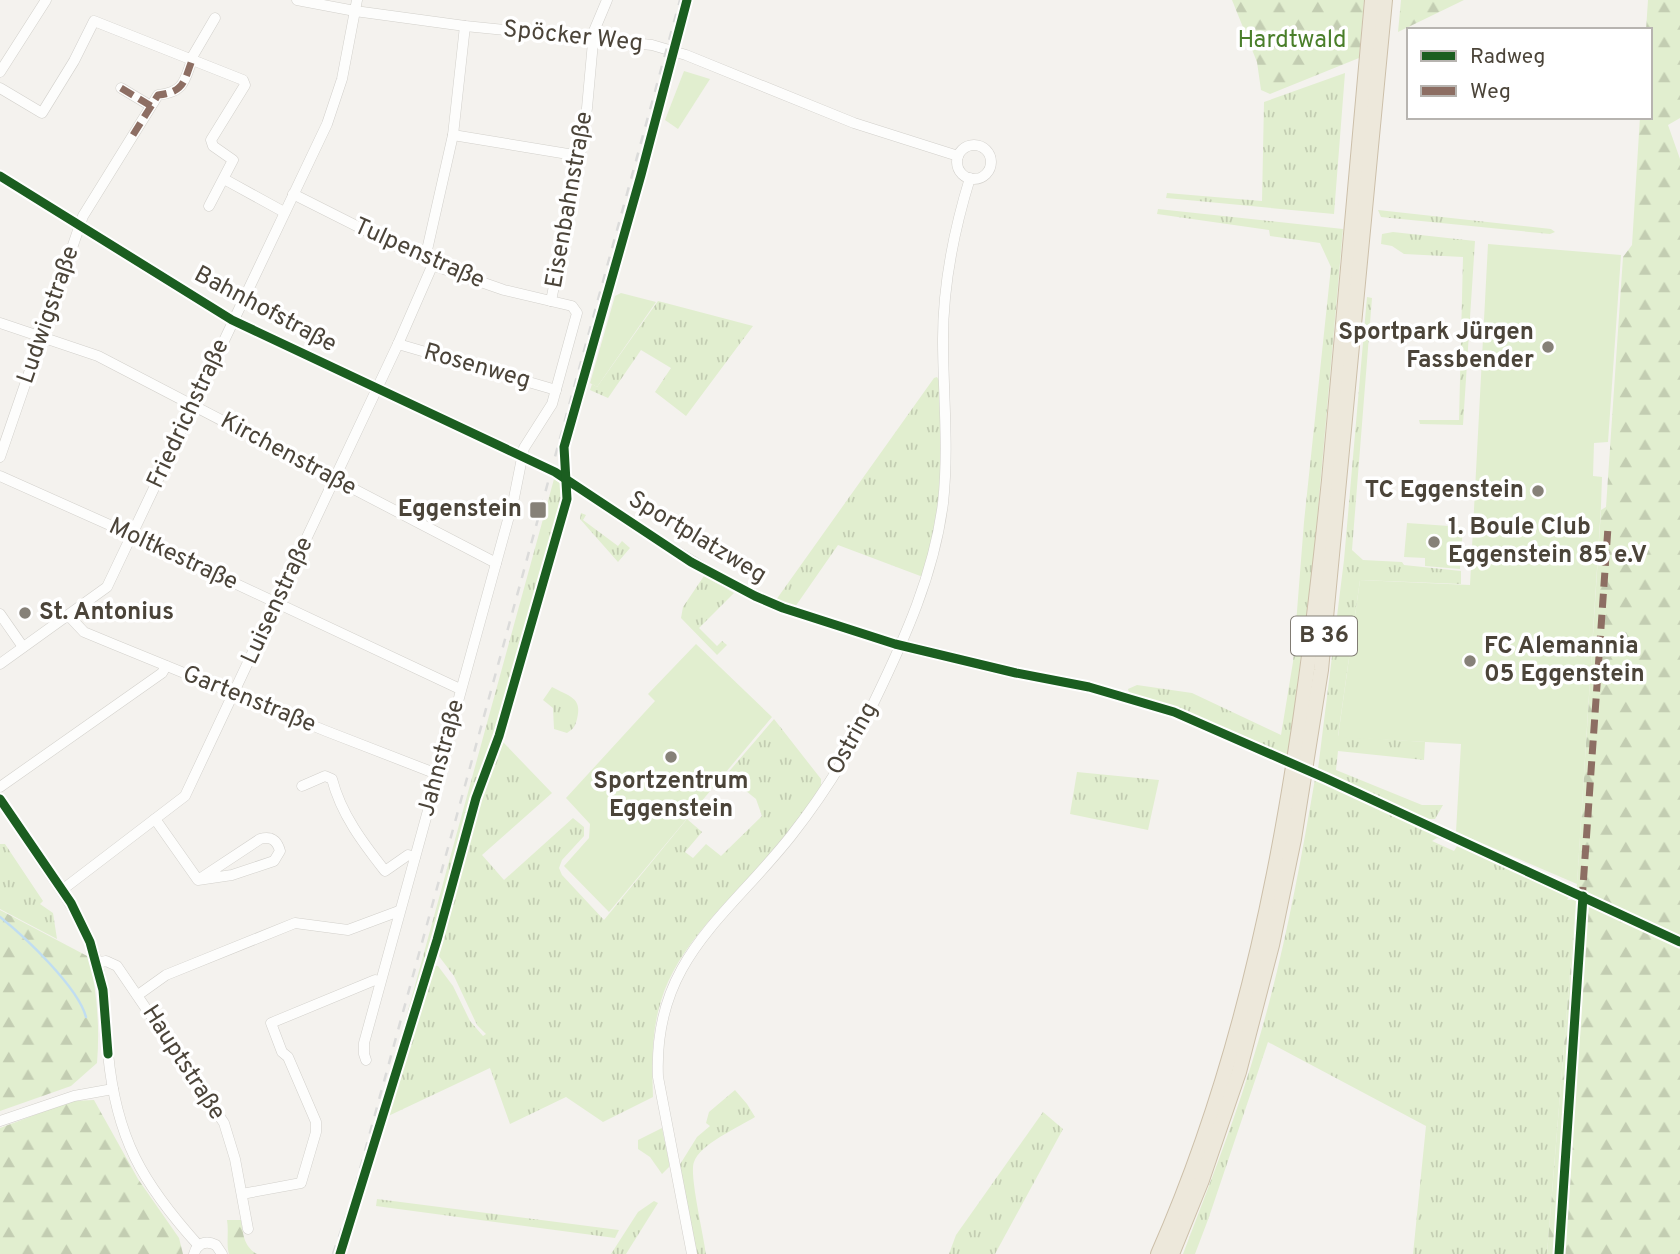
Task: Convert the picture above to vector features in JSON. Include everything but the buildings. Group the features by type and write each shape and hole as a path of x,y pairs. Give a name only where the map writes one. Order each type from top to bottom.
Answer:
{"highway":[{"name":"B 36","path":"1158,1254 1199,1154 1239,1027 1281,838 1308,669 1324,530 1372,0"},
{"name":"B 36","path":"1172,1254 1202,1180 1242,1062 1272,945 1294,839 1321,670 1385,0"}],"street":[{"path":"0,72 46,0"},
{"name":"Spöcker Weg","path":"297,0 465,26 652,45 686,55 854,122 958,156"},
{"name":"Friedrichstraße","path":"0,664 107,587 335,103 345,67 357,0"},
{"name":"Eisenbahnstraße","path":"522,457 524,448 552,404 577,313 572,306 551,301 580,156 593,38 607,0"},
{"name":"Ludwigstraße","path":"0,457 79,225 159,95 173,93 181,87 215,18"},
{"path":"0,88 41,113 74,61 94,21 245,82 211,140 213,146 233,160 209,206"},
{"name":"Luisenstraße","path":"62,890 185,796 398,344 429,261 453,135 465,26"},
{"path":"121,88 151,106"},
{"path":"453,135 580,156"},
{"path":"974,144 984,147 991,155 991,166 980,178 970,178 961,172 958,156 964,148 974,144"},
{"name":"Bahnhofstraße","path":"0,176 232,320 522,457"},
{"name":"Ostring","path":"692,1254 658,1077 657,1052 664,1006 672,984 687,958 707,931 792,835 828,784 862,726 900,645 928,574 943,502 946,448 944,315 953,250 970,178"},
{"path":"224,179 284,212"},
{"name":"Tulpenstraße","path":"293,194 399,248 473,281 551,301"},
{"name":"Kirchenstraße","path":"0,323 99,356 496,563"},
{"name":"Rosenweg","path":"398,344 556,390"},
{"name":"Sportplatzweg","path":"522,457 572,482 691,562 737,588 783,608 900,645"},
{"name":"Jahnstraße","path":"366,1060 364,1043 522,467 522,457"},
{"name":"Moltkestraße","path":"0,476 460,689"},
{"path":"0,614 23,647"},
{"name":"Gartenstraße","path":"68,615 84,632 437,774"},
{"path":"0,787 162,673 166,666"},
{"path":"303,786 325,776 332,779 336,795 354,829 385,871 408,855 415,857"},
{"name":"Hauptstraße","path":"0,799 62,890 83,926 97,963 103,989 113,1089 117,1112 132,1156 145,1179 196,1250"},
{"path":"155,819 198,880"},
{"path":"260,839 274,839 278,844 280,851 274,862 232,875 198,880 260,839"},
{"path":"138,995 166,975 295,923 304,922 322,928 348,930 400,911"},
{"name":"Hauptstraße","path":"97,963 112,962 138,995 220,1117 232,1146 248,1229"},
{"path":"242,1194 301,1183 316,1132 316,1122 271,1023 374,980 380,982"},
{"path":"0,1121 74,1096 113,1089"},
{"path":"196,1250 212,1243 220,1248 222,1254"}],"green space":[{"name":"Hardtwald","path":"1232,0 1364,0 1359,58 1270,94 1261,90 1257,62"},
{"name":"Hardtwald","path":"1401,0 1464,0 1398,32"},
{"path":"1648,0 1680,0 1680,118 1668,125 1680,159 1680,1254 1547,1254 1576,899 1601,510 1606,507 1623,257 1632,245 1640,119 1652,119 1652,28 1646,28"},
{"path":"684,71 710,79 678,129 665,120"},
{"path":"1345,73 1334,214 1166,198 1167,193 1262,201 1264,102"},
{"path":"1158,209 1343,229 1314,555 1288,757 1190,714 1129,693 1128,689 1137,685 1192,693 1281,735 1293,662 1304,522 1331,267 1320,243 1270,236 1269,230 1157,214"},
{"path":"1378,210 1551,229 1555,232 1550,234 1381,217"},
{"path":"1393,232 1475,241 1463,425 1420,424 1419,420 1459,420 1463,257 1404,254 1392,246 1381,244 1382,234"},
{"name":"FC Alemannia 05 Eggenstein","path":"1488,244 1621,255 1608,442 1594,443 1593,476 1602,477 1601,506 1577,884 1456,832 1461,744 1338,737 1360,580 1470,585"},
{"path":"621,293 656,302 597,387 590,383 615,296"},
{"path":"1367,297 1372,298 1352,550 1363,560 1402,562 1404,565 1461,571 1461,584 1360,580 1338,736 1425,742 1424,760 1338,751 1336,770 1422,805 1443,805 1435,819 1423,819 1318,769 1344,560"},
{"path":"658,301 753,326 686,416 655,392 671,368 641,350 608,398 590,390 592,384 597,387"},
{"path":"937,377 940,382 942,451 939,502 923,577 838,545 795,607 776,600 934,378"},
{"path":"554,479 562,484 563,502 498,733 474,795 436,939 400,1052 397,1051"},
{"path":"581,513 586,515 583,520 618,546 622,541 630,548 618,562 580,519"},
{"name":"1. Boule Club Eggenstein 85 e.V","path":"1407,523 1463,527 1460,569 1425,566 1425,558 1404,557"},
{"path":"704,576 734,593 699,628 717,646 722,641 727,645 717,655 681,618 683,607"},
{"name":"Sportzentrum Eggenstein","path":"696,644 772,717 609,912 564,866 589,838 590,824 566,798 655,701 648,694"},
{"path":"552,687 573,698 578,706 575,724 567,733 554,729 553,708 543,700"},
{"path":"774,719 821,779 821,787 769,856 692,942 669,980 655,1025 653,1097 603,1122 566,1097 510,1124 490,1068 384,1118 432,965 438,966 453,986 470,1021 483,1036 486,1034 477,1025 454,976 438,955 476,801 500,741 552,793 482,855 504,880 573,818 584,827 584,836 562,860 559,868 562,875 604,920 687,819 702,832 685,852 693,858 706,844 721,856 762,816 756,799 726,775"},
{"path":"1077,772 1159,780 1148,830 1070,814"},
{"path":"1315,779 1447,837 1447,840 1437,838 1432,841 1454,851 1459,843 1572,893 1567,900 1576,899 1547,1254 1413,1254 1426,1126 1268,1042 1195,1254 1183,1254 1233,1120 1268,1007 1291,910"},
{"path":"0,844 5,844 43,901 40,904 53,913 57,939 0,909"},
{"path":"0,910 89,957 96,996 98,1036 97,1063 71,1086 0,1111"},
{"path":"735,1090 755,1117 712,1142 694,1162 695,1192 706,1254 697,1254 679,1166 697,1137 710,1126 706,1123 709,1112"},
{"path":"94,1100 138,1179 179,1238 183,1254 0,1254 0,1128 72,1101"},
{"path":"1043,1112 1063,1129 995,1254 949,1254 956,1235"},
{"path":"662,1128 669,1167 662,1174 650,1157 638,1149 638,1140"},
{"path":"377,1199 619,1230 615,1238 376,1206"},
{"path":"654,1201 658,1203 626,1254 611,1254 638,1212"},
{"path":"227,1220 241,1220 247,1244 257,1254 229,1254"}],"waterway":[{"path":"0,917 62,977 86,1017"}],"railway":[{"path":"333,1254 351,1202 680,0"}],"marked path":[{"path":"133,135 158,95 167,94 182,85 192,60"},
{"path":"121,88 151,106"},
{"path":"1582,901 1608,527"}],"cycle path":[{"path":"340,1254 437,940 476,798 499,736 567,499 564,447 687,0"},
{"path":"0,176 232,320 555,472 691,562 755,596 783,608 895,644 1016,673 1089,687 1174,712 1325,778 1680,942"},
{"path":"0,799 71,903 90,942 103,990 108,1054"},
{"path":"1559,1254 1583,896"}],"place":[{"name":"Sportpark Jürgen Fassbender","path":"1548,347"},
{"name":"TC Eggenstein","path":"1538,491"},
{"name":"Eggenstein","path":"538,510"},
{"name":"1. Boule Club Eggenstein 85 e.V","path":"1434,542"},
{"name":"St. Antonius","path":"25,613"},
{"name":"FC Alemannia 05 Eggenstein","path":"1470,661"},
{"name":"Sportzentrum Eggenstein","path":"671,757"}]}
